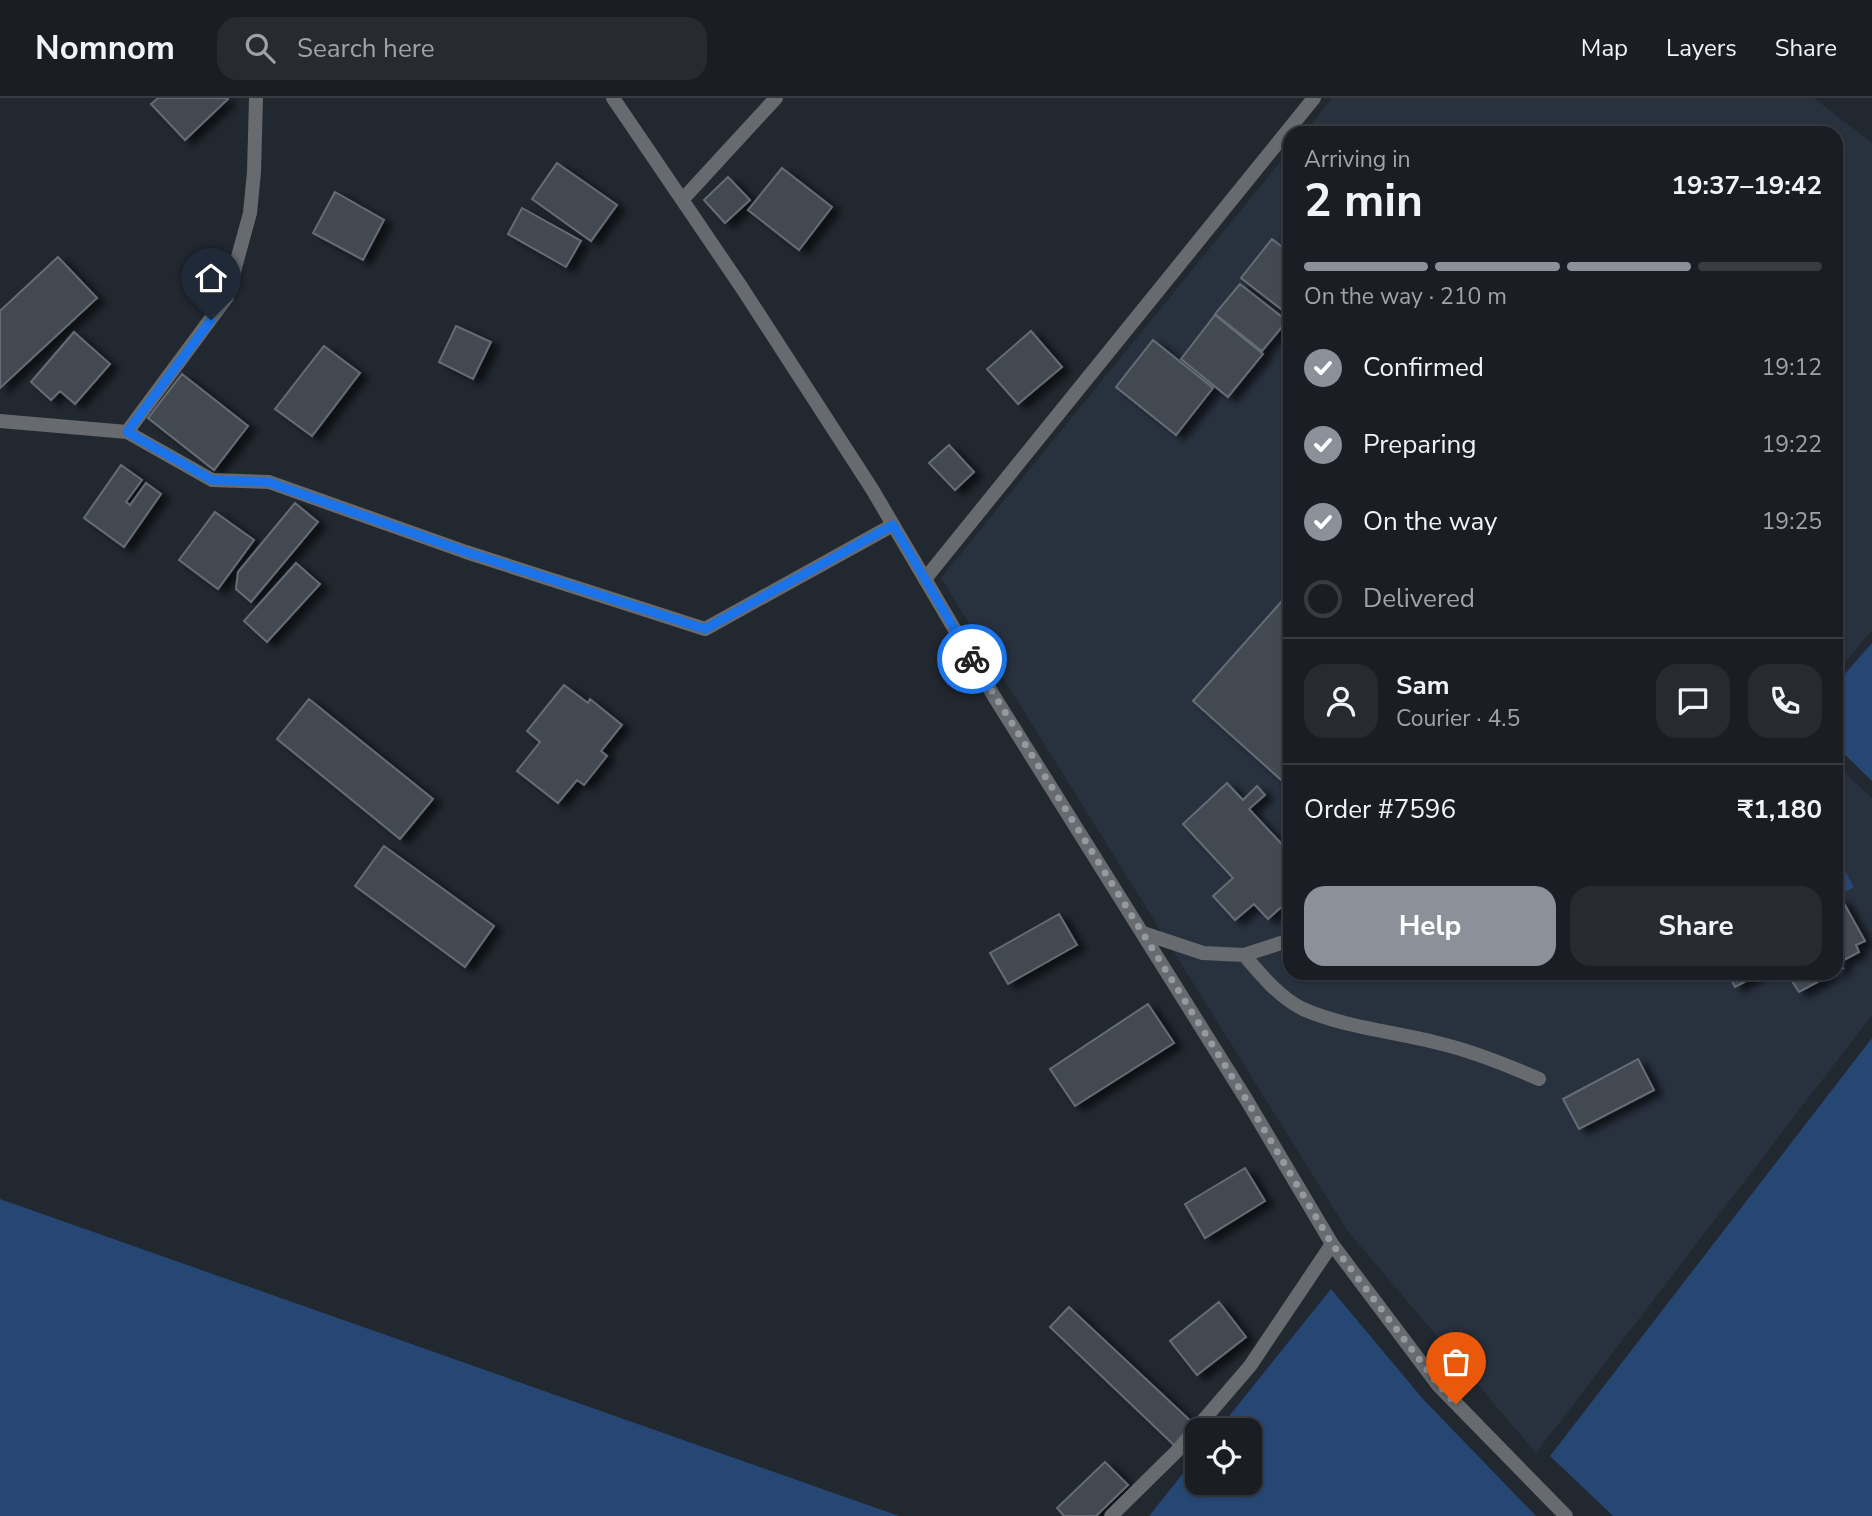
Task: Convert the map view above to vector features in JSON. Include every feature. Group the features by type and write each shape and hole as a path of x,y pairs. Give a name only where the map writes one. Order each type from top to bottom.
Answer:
{"street":[{"path":"127,432 227,297 250,213 256,98"},
{"path":"613,98 750,299 872,489 995,698 1246,1099 1332,1244 1438,1384 1566,1516"},
{"path":"683,199 776,98"},
{"path":"1291,126 1314,98"},
{"path":"925,579 1283,136"},
{"path":"0,421 127,432 212,480 268,482 466,552 705,629 893,525"},
{"path":"1143,933 1203,953 1244,955 1283,942"},
{"path":"1244,955 1267,982 1301,1008 1345,1022 1441,1044 1500,1062 1539,1079"},
{"path":"1111,1516 1176,1451 1250,1366 1332,1244"}],"shaded area":[{"path":"1332,98 1814,98 1872,143 1872,630 1843,665 1843,126 1310,126"},
{"path":"1283,159 1283,980 1843,980 1843,771 1872,798 1872,1015 1536,1453 1347,1230 941,578"},
{"path":"1872,643 1872,781 1843,753 1843,676"},
{"path":"1843,867 1854,887 1843,893"},
{"path":"1872,1038 1872,1516 1613,1516 1550,1456"},
{"path":"0,1199 899,1516 0,1516"},
{"path":"1331,1289 1423,1399 1536,1516 1149,1516 1185,1471 1185,1495 1262,1495 1262,1418 1228,1418"}],"building":[{"path":"158,98 228,99 185,140 151,104"},
{"path":"557,163 617,205 591,241 532,199"},
{"path":"782,168 832,207 799,250 748,210"},
{"path":"728,177 750,200 725,223 704,200"},
{"path":"335,192 384,220 363,260 313,233"},
{"path":"522,208 581,241 566,267 508,234"},
{"path":"1272,239 1283,248 1283,311 1241,278"},
{"path":"58,257 97,298 0,388 0,311"},
{"path":"1240,284 1283,318 1283,326 1262,351 1215,314"},
{"path":"1215,315 1263,354 1228,397 1181,359"},
{"path":"456,326 491,342 473,379 439,362"},
{"path":"1031,331 1062,367 1018,404 987,369"},
{"path":"74,332 110,364 75,404 60,391 51,400 31,382"},
{"path":"1153,340 1213,388 1176,435 1116,387"},
{"path":"324,346 360,373 312,436 275,409"},
{"path":"182,374 248,426 214,470 148,418"},
{"path":"949,445 974,472 955,490 929,463"},
{"path":"121,465 142,480 126,502 130,505 146,483 161,494 124,547 84,518"},
{"path":"295,503 318,522 251,602 236,589 238,572"},
{"path":"215,512 254,540 218,589 179,560"},
{"path":"296,563 320,584 267,642 244,621"},
{"path":"1283,600 1283,782 1193,701"},
{"path":"564,685 588,703 590,699 622,725 601,751 607,756 584,785 577,780 558,803 517,771 540,742 527,731"},
{"path":"309,699 433,799 400,839 277,739"},
{"path":"1227,783 1243,800 1257,786 1265,795 1249,809 1283,845 1283,905 1268,919 1254,904 1235,920 1213,896 1233,878 1183,824"},
{"path":"384,846 494,926 465,967 355,886"},
{"path":"1843,902 1865,941 1856,945 1859,952 1843,960"},
{"path":"1059,914 1077,945 1008,984 990,953"},
{"path":"1732,980 1748,980 1735,987"},
{"path":"1791,980 1821,980 1799,992"},
{"path":"1148,1004 1174,1043 1075,1106 1050,1069"},
{"path":"1638,1059 1654,1090 1579,1129 1563,1099"},
{"path":"1245,1168 1265,1201 1205,1238 1185,1204"},
{"path":"1219,1302 1246,1337 1197,1375 1170,1341"},
{"path":"1069,1307 1188,1418 1185,1418 1185,1436 1175,1446 1050,1327"},
{"path":"1105,1462 1128,1485 1096,1516 1064,1516 1057,1508"}],"way so far":[{"path":"972,659 1246,1099 1332,1244 1456,1404"}],"route":[{"path":"211,320 127,432 212,480 268,482 466,552 705,629 893,525 972,659"}]}
